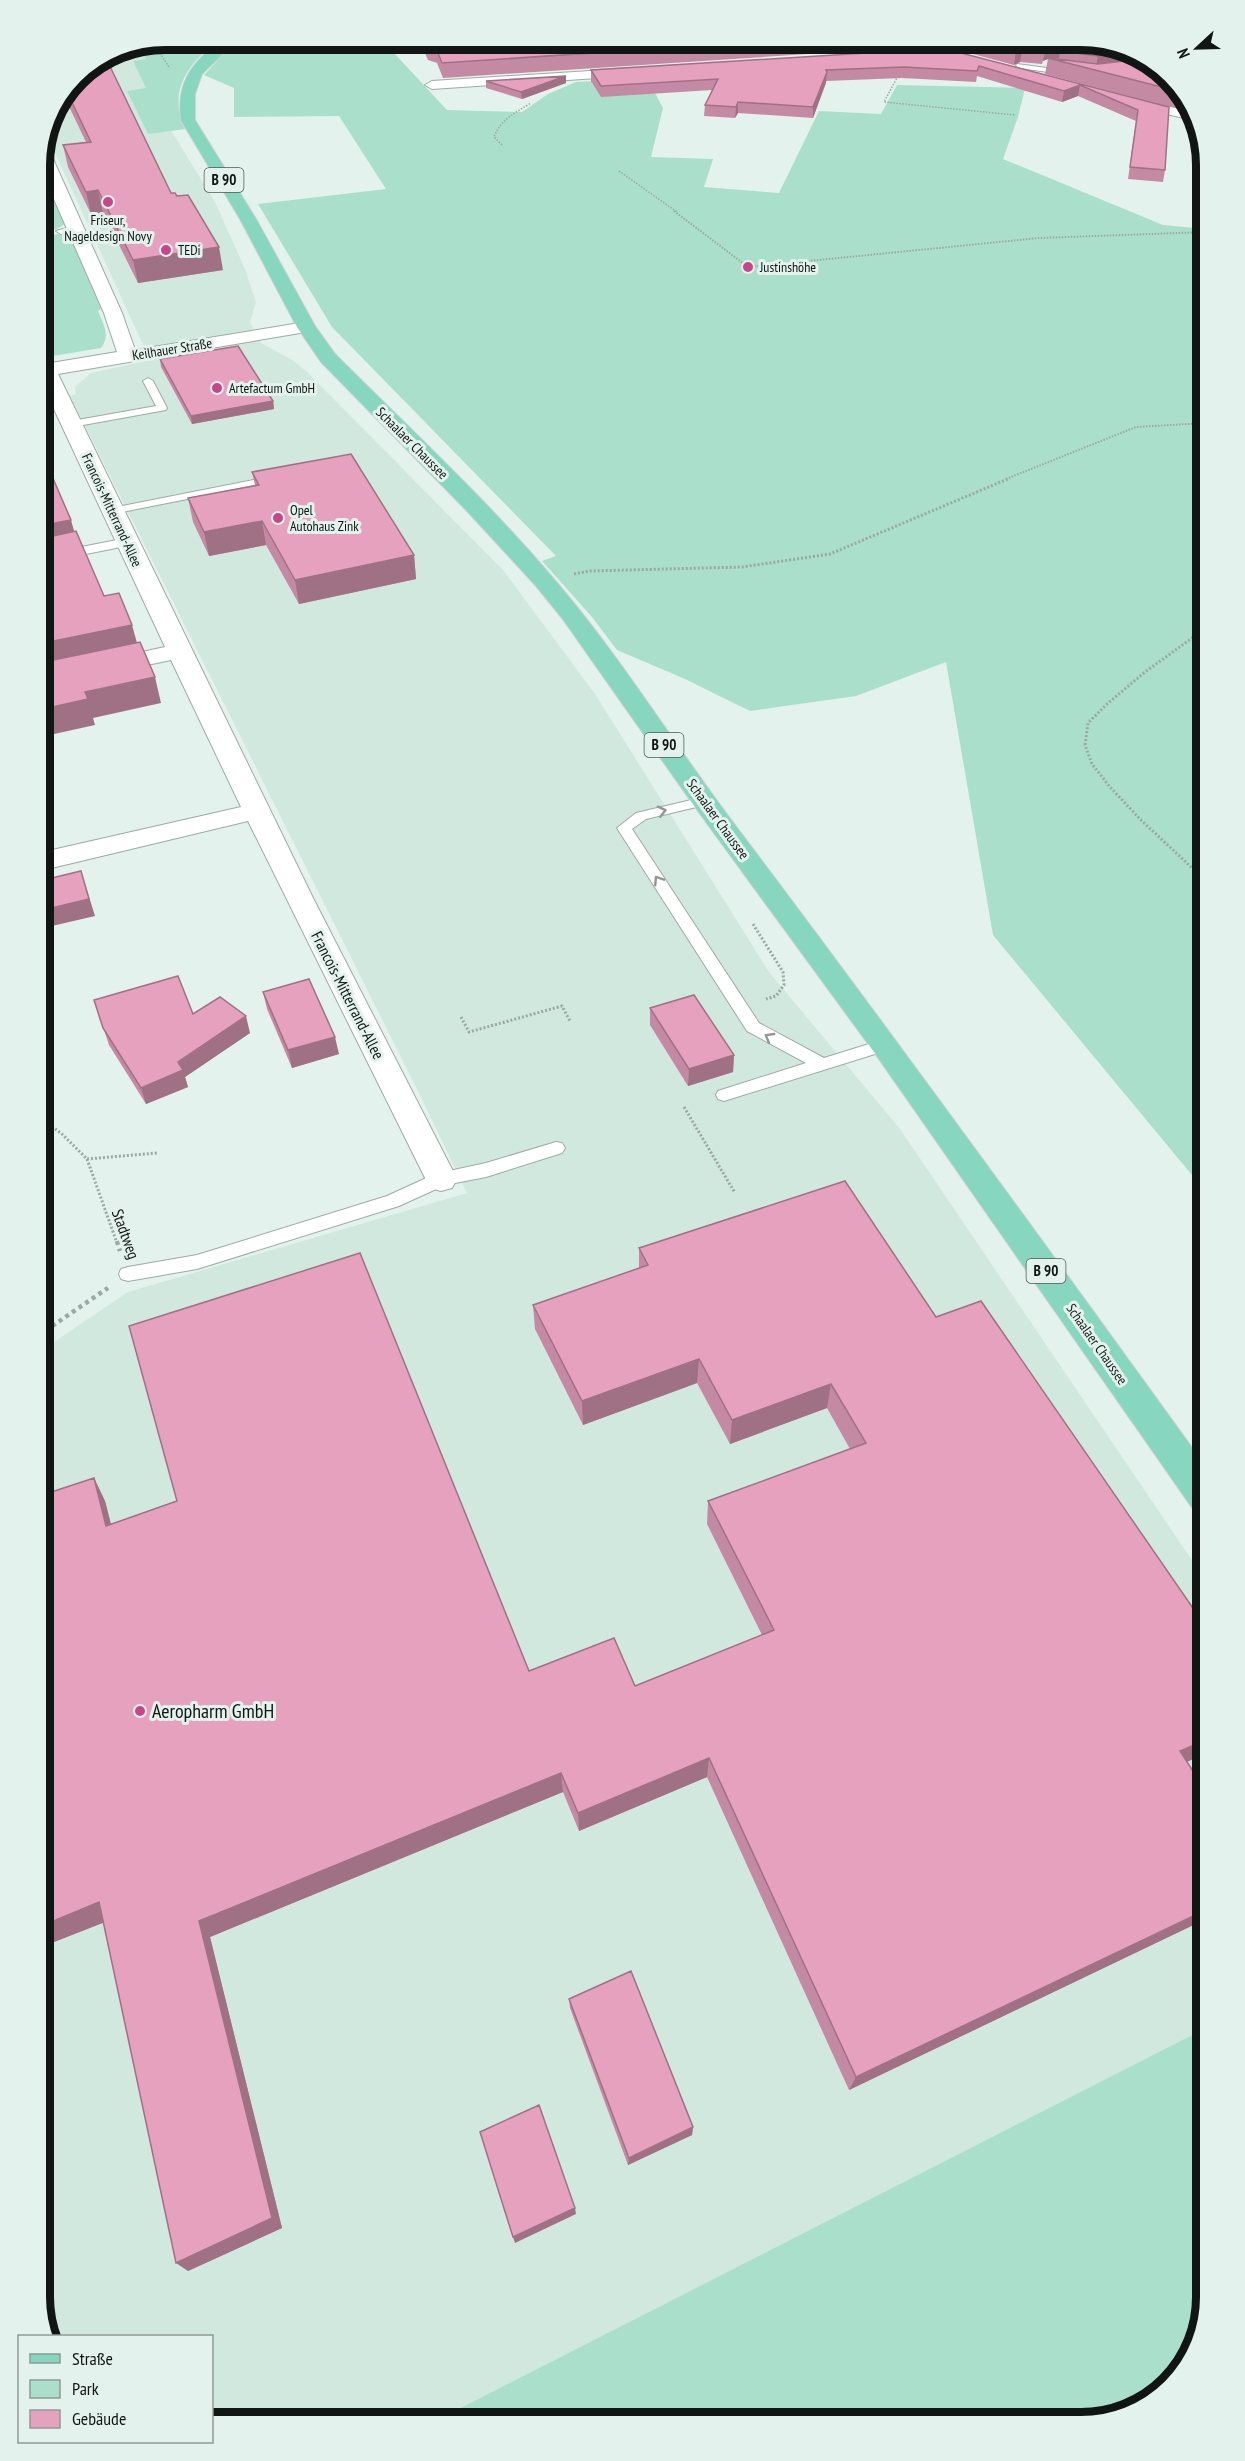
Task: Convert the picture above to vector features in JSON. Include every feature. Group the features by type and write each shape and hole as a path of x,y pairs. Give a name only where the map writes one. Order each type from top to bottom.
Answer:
{"main road":[{"name":"Schaalaer Chaussee","path":"218,50 202,64 189,85 185,105 188,120 248,219 306,327 328,358 475,506 544,581 612,669 704,801 885,1045 1196,1483"}],"street":[{"path":"921,50 970,60"},
{"path":"1011,67 1078,81"},
{"path":"432,85 652,72"},
{"path":"1110,97 1184,115"},
{"path":"50,178 67,230 113,313 128,356"},
{"name":"Keilhauer Straße","path":"50,369 306,327"},
{"name":"Francois-Mitterrand-Allee","path":"50,383 72,424 178,651 441,1179"},
{"path":"86,671 178,651"},
{"path":"50,859 257,811"}],"lane":[{"path":"1011,67 1064,62"},
{"path":"72,424 162,408 148,381"},
{"path":"112,511 274,479"},
{"path":"50,557 127,542"},
{"path":"704,801 642,816 624,828 753,1027 822,1064"},
{"path":"724,1095 885,1045"},
{"path":"128,1274 196,1262 393,1201 441,1179 486,1170 556,1148"}],"path":[{"path":"910,50 884,102 1015,115"},
{"path":"502,145 494,137 498,126 532,102"},
{"path":"619,171 696,226 748,267 1039,238 1196,232"},
{"path":"544,581 590,571 718,567 802,560 832,554 866,542 907,520 1119,432 1136,427 1196,424"},
{"path":"1196,635 1145,672 1107,704 1088,723 1085,745 1092,764 1110,787 1196,872"},
{"path":"739,1006 776,996 784,985 783,972 752,924"},
{"path":"460,1017 469,1032 562,1006 570,1021"},
{"path":"684,1107 735,1193"},
{"name":"Stadtweg","path":"50,1126 62,1134 87,1159 128,1274 50,1327"},
{"path":"87,1159 157,1154"}],"shaded area":[{"name":"Aeropharm GmbH","path":"141,52 166,86 161,107 172,132 215,202 245,269 256,303 250,322 261,343 294,361 307,372 503,570 595,694 769,972 900,1129 1196,1566 1196,2033 454,2411 213,2411 213,2335 56,2335 52,2319 50,2304 50,1345 128,1292 467,1193 70,396 76,394 75,387 91,373 150,360 51,144 61,113 73,94 100,69 113,61"}],"green space":[{"path":"208,50 191,67 180,90 180,115 185,129 148,134 127,91 146,88 133,61 146,59 140,52"},
{"path":"227,50 391,50 447,110 522,112 548,94 576,82 647,78 663,108 651,157 713,159 704,187 779,193 819,111 881,114 897,85 1025,88 1018,117 1003,159 1163,225 1196,228 1196,1180 993,935 946,662 856,696 750,711 685,679 617,650 592,617 542,561 556,556 332,327 258,204 386,189 339,116 234,117 234,88 204,75"},
{"path":"50,187 65,224 50,230"},
{"path":"58,234 71,238 101,309 98,311 106,334 101,348 53,356 50,348 50,235"},
{"path":"1196,2033 1196,2297 1193,2319 1184,2348 1176,2361 1151,2388 1125,2403 1111,2408 1081,2412 454,2411"}],"building":[{"path":"437,50 638,50 442,63"},
{"path":"950,50 1169,107 1165,170 1130,167 1138,110 1080,85 1064,91 979,66 977,71 904,67 826,70 813,107 738,102 736,107 705,105 718,79 601,86 591,70 899,51"},
{"path":"1096,50 1114,54 1098,56 1060,51"},
{"path":"1048,58 1098,64 1129,60 1151,73 1167,88"},
{"path":"109,64 171,193 177,196 188,195 219,247 133,260 98,190 86,192 63,145 91,142 70,98 89,78"},
{"path":"566,76 521,92 486,81"},
{"name":"Artefactum GmbH","path":"238,346 273,401 191,416 160,359"},
{"path":"351,454 414,555 295,580 262,521 204,532 188,498 259,485 252,472"},
{"path":"50,476 52,476 71,520 50,524"},
{"path":"76,531 104,596 119,593 132,625 50,642 50,537"},
{"path":"140,642 155,677 85,692 88,699 50,708 50,661"},
{"path":"81,871 89,899 50,908 50,878"},
{"path":"178,976 193,1014 220,997 246,1016 178,1062 183,1070 141,1088 103,1028 94,1000"},
{"path":"309,979 335,1037 288,1050 263,992"},
{"path":"694,995 734,1055 689,1069 650,1008"},
{"path":"845,1181 936,1317 981,1301 1196,1613 1196,1744 1180,1751 1196,1776 1196,1915 856,2077 709,1758 578,1813 561,1773 199,1921 272,2218 176,2263 99,1902 50,1922 50,1492 94,1478 106,1526 177,1501 129,1326 360,1253 529,1671 614,1638 635,1686 774,1630 708,1501 866,1443 831,1384 732,1420 699,1359 582,1401 533,1305 648,1265 639,1248"},
{"path":"631,1971 693,2127 629,2158 569,1999"},
{"path":"539,2105 575,2208 513,2237 480,2132"}],"place":[{"name":"Friseur, Nageldesign Novy","path":"108,202"},
{"name":"TEDi","path":"166,250"},
{"name":"Justinshöhe","path":"748,267"},
{"name":"Artefactum GmbH","path":"217,388"},
{"name":"Opel Autohaus Zink","path":"278,518"},
{"name":"Aeropharm GmbH","path":"140,1711"}]}
